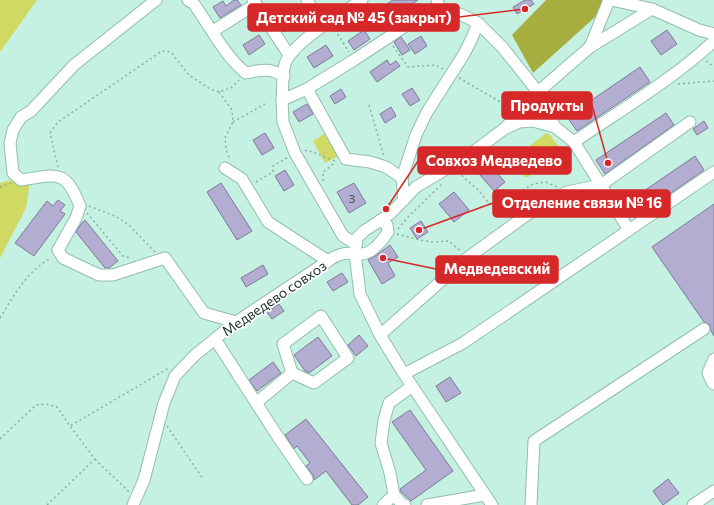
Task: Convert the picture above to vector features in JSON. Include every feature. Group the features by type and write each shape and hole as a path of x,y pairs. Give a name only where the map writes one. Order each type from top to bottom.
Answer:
{"street":[{"path":"156,0 74,65 31,111 21,116 13,130 10,143 13,173 21,180 54,175 66,179 75,192 80,204 76,218 58,250 63,258 99,275 113,275 165,258 204,313 236,322"},
{"path":"188,0 194,4 239,68 246,73 265,70 276,71 284,77"},
{"path":"307,0 326,24"},
{"path":"355,254 295,153 283,122 282,100 284,65 289,55 326,24 361,0"},
{"path":"437,0 440,11"},
{"path":"590,47 610,0 652,9 699,30 714,34"},
{"path":"213,31 254,2 289,55"},
{"path":"492,505 380,336 360,294 355,254 357,238 390,214 416,187 468,156 504,129 538,92 590,47 652,9"},
{"path":"282,100 307,89 407,25 440,11 460,14 478,22 503,48 538,92 555,127"},
{"path":"404,200 402,178 421,124 452,74 472,38 478,22"},
{"path":"574,142 658,85 714,41"},
{"path":"307,89 346,159 370,162 386,167 402,178"},
{"path":"504,129 519,122 533,121 555,127 574,142 629,230"},
{"path":"380,336 471,255 538,206 567,192 601,185 690,122"},
{"path":"227,170 242,179 268,222 328,261"},
{"path":"404,374 463,342 714,172"},
{"name":"Медведево совхоз","path":"134,502 144,480 161,416 170,386 175,376 195,355 236,322 328,261 341,254 362,254 372,251 383,240 388,232 387,225 380,220"},
{"path":"321,316 348,358 314,383 292,373 283,344 321,316"},
{"path":"531,505 534,441 704,329"},
{"path":"215,339 307,479"},
{"path":"714,360 708,373 714,384"},
{"path":"256,403 292,373"},
{"path":"405,505 402,504 394,495 390,473 381,444 384,420 389,403 412,386"},
{"path":"693,505 714,491"},
{"path":"383,505 394,495"},
{"path":"427,505 485,495"}],"path":[{"path":"361,0 408,67 436,65 520,112"},
{"path":"326,24 354,60"},
{"path":"60,177 50,133 58,122 162,51 171,52 190,75 210,89 219,92 232,110 233,122 225,138 226,149 231,160 227,170"},
{"path":"219,92 231,88 246,73"},
{"path":"658,85 714,81"},
{"path":"233,122 265,104"},
{"path":"369,105 386,167"},
{"path":"322,200 324,192 323,172 337,161 346,159"},
{"path":"454,165 463,177 478,190 493,208 533,184 546,182 567,192"},
{"path":"444,182 407,218 394,234 432,242 449,240 458,249 471,255"},
{"path":"80,204 115,216 129,224 161,259"},
{"path":"80,204 123,256 147,264"},
{"path":"0,318 27,277 39,265 53,258 63,258"},
{"path":"70,426 171,367"},
{"path":"0,439 36,405 46,404 57,407 95,459 120,483 134,502"},
{"path":"161,416 203,479"},
{"path":"47,505 95,459"}],"green space":[{"path":"0,0 37,0 0,52"},
{"path":"546,0 614,0 533,73 512,35"},
{"path":"327,132 340,155 325,163 313,141"},
{"path":"546,133 549,134 561,149 528,177 525,177 513,162 514,159"},
{"path":"31,175 26,208 0,258 0,183"}],"building":[{"path":"234,0 237,0 241,5 220,18 213,7 223,1 226,6"},
{"path":"393,0 418,0 392,17 384,6"},
{"path":"525,0 531,0 534,4 517,14 513,7"},
{"path":"297,7 304,18 284,32 276,20"},
{"path":"364,30 370,39 354,50 348,41"},
{"path":"667,30 677,44 661,55 651,41"},
{"path":"259,35 265,44 249,55 243,45"},
{"path":"421,36 427,46 415,54 408,44"},
{"path":"401,37 410,50 402,55 394,42"},
{"path":"326,45 333,56 314,68 307,57"},
{"path":"387,60 390,65 396,61 400,66 377,82 370,72"},
{"path":"640,67 650,82 577,131 567,117"},
{"path":"412,88 420,100 410,106 402,94"},
{"path":"341,89 346,97 335,104 330,96"},
{"path":"307,104 313,114 299,122 293,112"},
{"path":"391,107 396,116 385,123 380,114"},
{"path":"666,113 674,125 605,174 596,160"},
{"path":"704,121 708,128 697,135 693,129"},
{"path":"265,133 274,148 262,155 253,140"},
{"path":"695,156 704,170 635,218 625,204"},
{"path":"484,158 505,182 494,191 473,167"},
{"path":"285,170 294,185 284,191 275,176"},
{"path":"221,183 252,231 237,240 207,192"},
{"path":"354,183 366,203 349,213 337,192"},
{"path":"454,192 469,210 454,222 439,204"},
{"path":"58,200 65,205 60,211 65,214 34,256 15,243 47,201 53,206"},
{"path":"714,204 714,336 710,325 704,322 652,247"},
{"path":"85,220 118,261 109,268 105,268 76,232"},
{"path":"421,221 428,232 417,239 410,228"},
{"path":"390,245 398,257 388,263 395,276 382,284 368,260"},
{"path":"263,265 268,274 246,287 241,278"},
{"path":"342,273 348,282 333,291 327,282"},
{"path":"279,304 284,311 272,319 267,312"},
{"path":"359,335 368,346 356,356 348,345"},
{"path":"318,337 332,356 309,373 305,371 294,355"},
{"path":"273,362 281,373 257,391 249,380"},
{"path":"450,377 461,393 446,402 436,386"},
{"path":"410,410 453,471 411,501 401,492 400,489 426,470 392,422"},
{"path":"306,419 368,497 358,505 352,505 326,471 314,480 313,475 306,466 310,463 297,446 294,449 285,435"},
{"path":"668,479 679,493 663,505 653,491"}],"place":[{"name":"Детский сад № 45 (закрыт)","path":"525,9"},
{"name":"Продукты","path":"608,163"},
{"name":"Совхоз Медведево","path":"386,209"},
{"name":"Отделение связи № 16","path":"419,230"},
{"name":"Медведевский","path":"383,258"}]}
